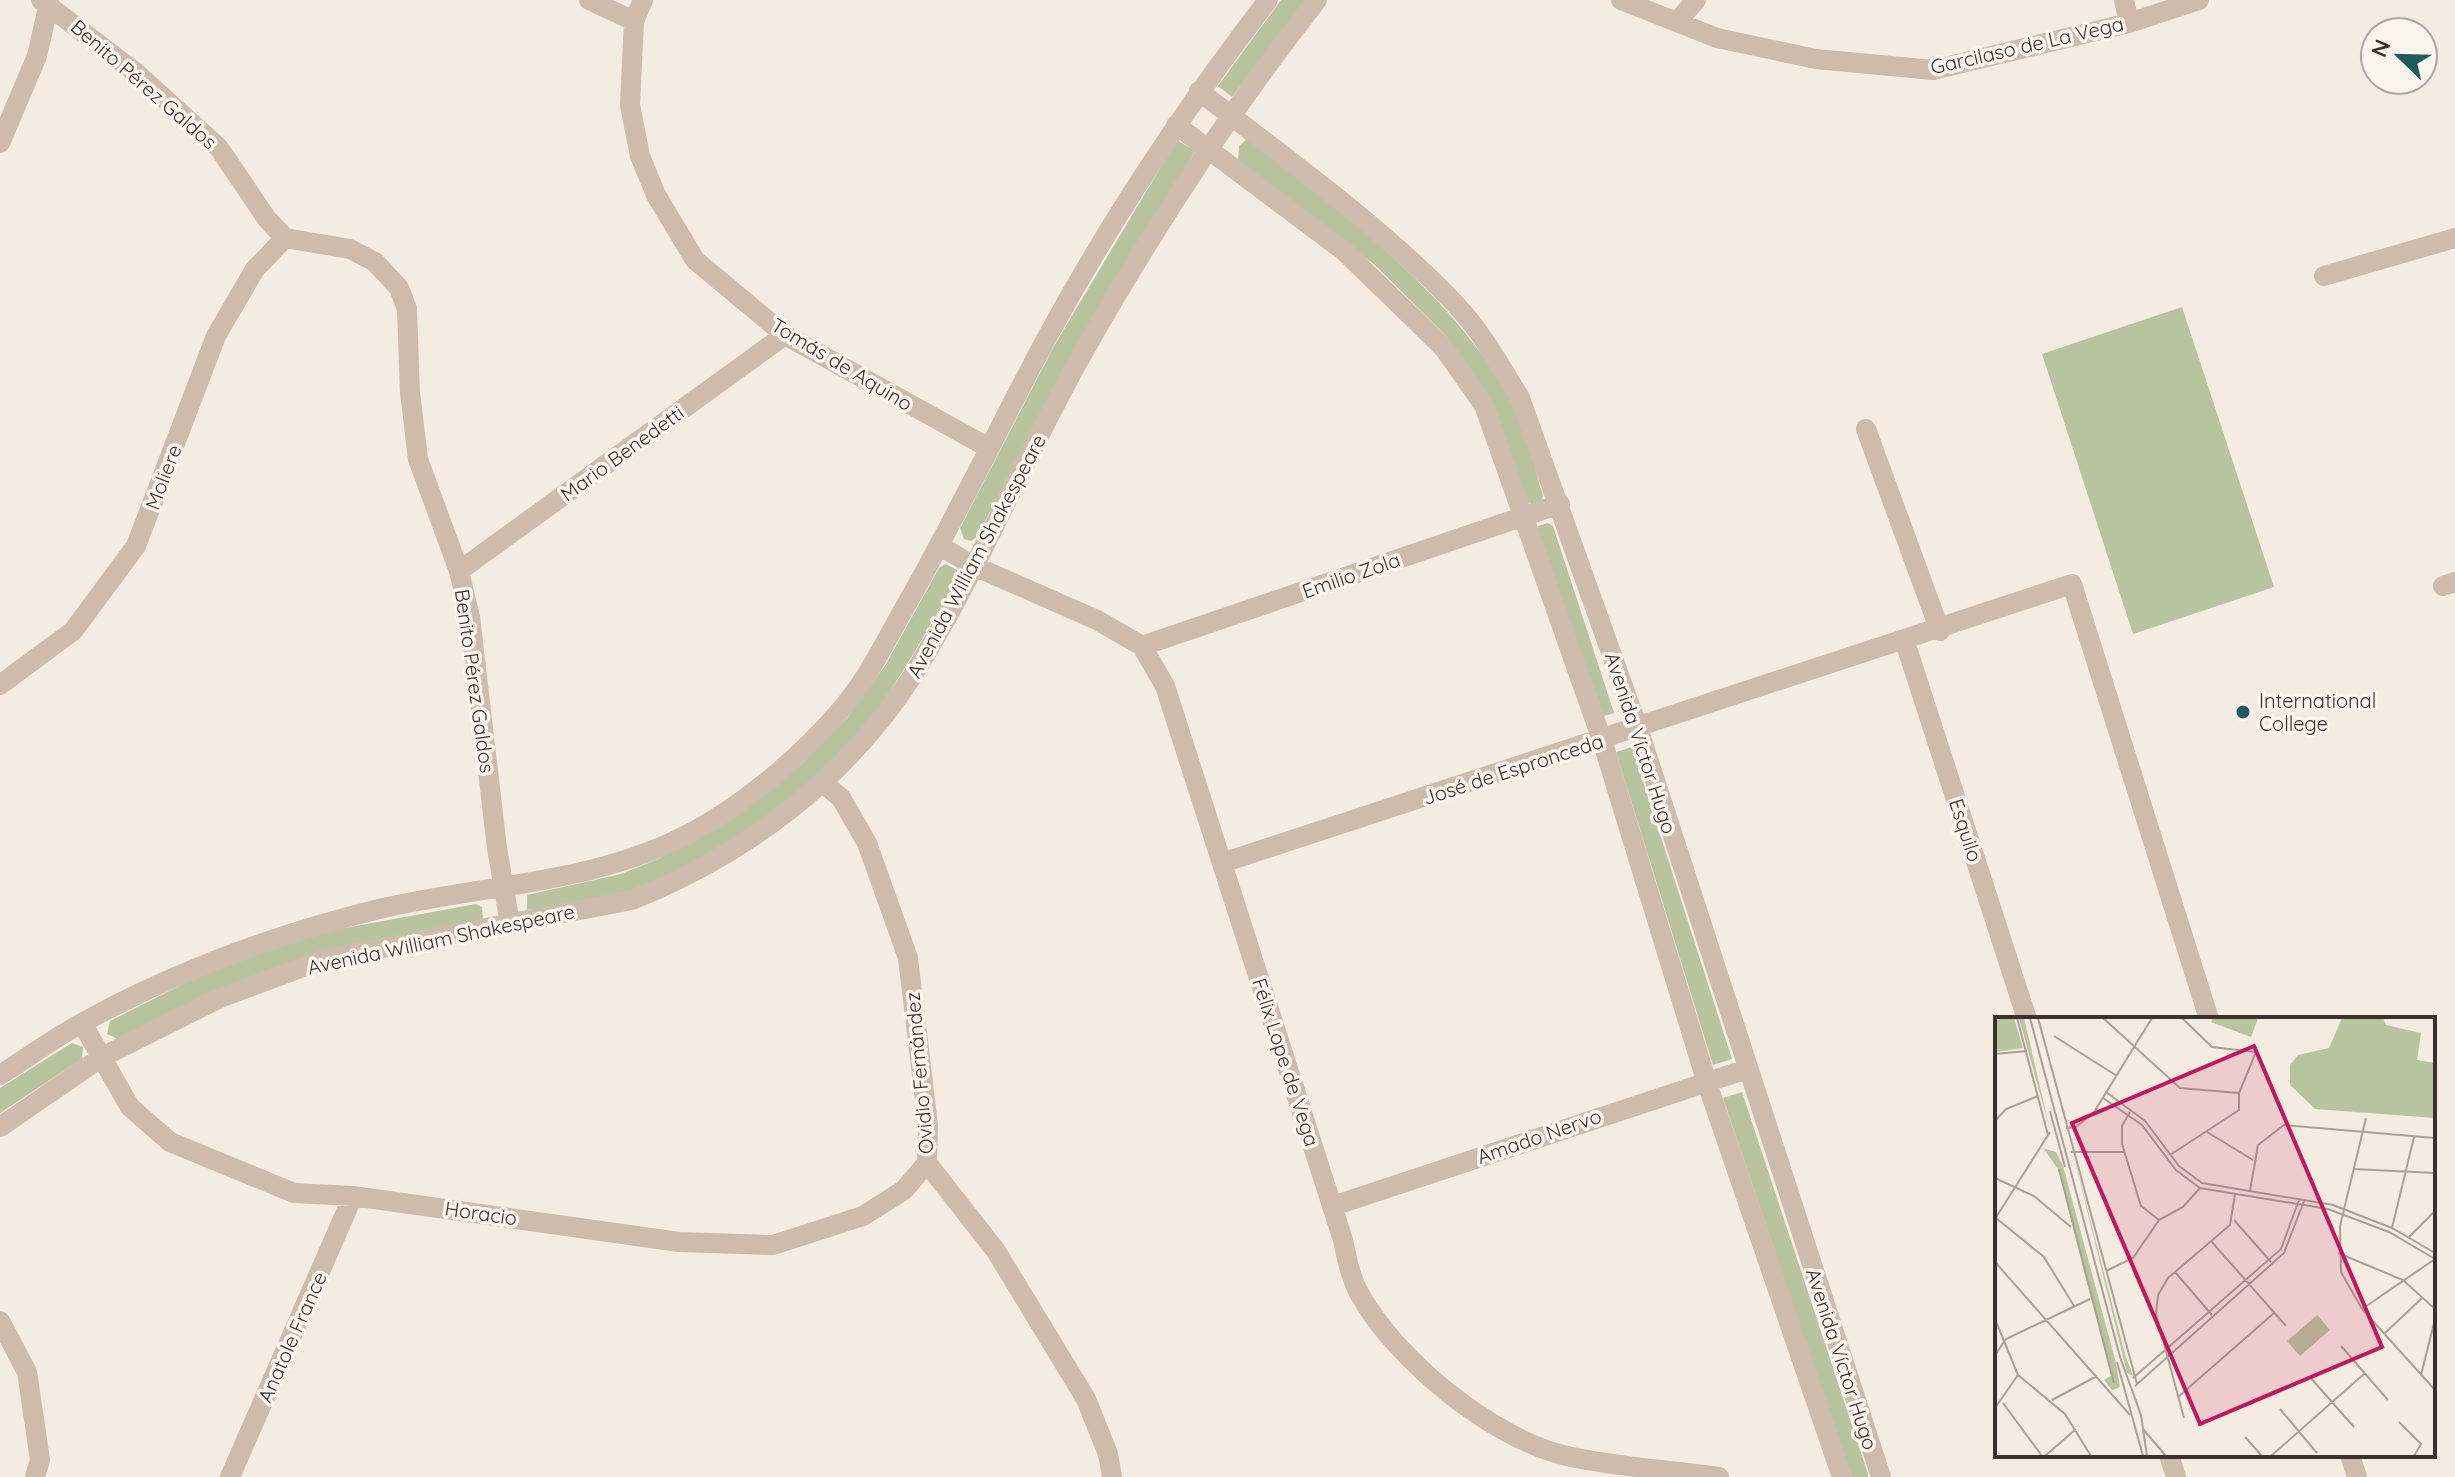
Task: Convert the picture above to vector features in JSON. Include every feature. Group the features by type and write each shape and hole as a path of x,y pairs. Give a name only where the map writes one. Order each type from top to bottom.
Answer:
{"street":[{"path":"589,0 634,21"},
{"name":"Tomás de Aquino","path":"643,0 634,21 630,105 640,156 656,195 695,260 785,335 989,448"},
{"name":"Avenida William Shakespeare","path":"0,1075 82,1023 202,966 313,926 415,902 504,888 615,865 699,828 782,767 842,710 940,546 1091,258 1199,91 1268,0"},
{"name":"Avenida William Shakespeare","path":"0,1127 102,1057 220,998 325,959 632,900 674,883 713,864 764,830 823,783 868,734 910,679 974,566 1079,360 1207,151 1317,0"},
{"name":"Garcilaso de La Vega","path":"1621,0 1717,38 1816,59 1933,70 2129,23 2199,0"},
{"path":"1677,22 1696,0"},
{"path":"2124,0 2129,23"},
{"path":"0,143 37,56 45,2"},
{"name":"Benito Pérez Galdos","path":"45,2 135,72 219,148 267,219 285,238 350,249 375,262 399,288 407,309 410,393 418,459 459,571 470,617 510,924"},
{"name":"Avenida Víctor Hugo","path":"1199,91 1381,233 1459,309 1496,358 1520,398 1638,728 1881,1477"},
{"name":"Avenida Víctor Hugo","path":"1176,125 1344,251 1443,347 1484,405 1602,740 1706,1080 1842,1477"},
{"name":"Moliere","path":"0,685 73,631 136,546 216,336 255,269 285,238"},
{"path":"2324,276 2455,238"},
{"name":"Mario Benedetti","path":"459,571 785,335"},
{"path":"1866,429 1940,631"},
{"name":"Emilio Zola","path":"1142,646 1560,504"},
{"path":"940,546 974,566 1097,620 1142,646"},
{"name":"José de Espronceda","path":"1222,863 1940,631 2031,596 2072,584 2208,1017"},
{"name":"Esquilo","path":"1905,642 2026,1017"},
{"name":"Félix Lope de Vega","path":"1142,646 1165,686 1333,1206 1349,1272 1360,1295 1411,1359 1441,1389 1510,1434 1565,1455 1719,1477"},
{"name":"Ovidio Fernández","path":"823,783 841,798 867,843 908,958 925,1095 927,1163 996,1251 1086,1399 1108,1454 1112,1477"},
{"name":"Horacio","path":"82,1023 130,1107 170,1142 234,1172 294,1193 353,1196 679,1242 773,1245 863,1216 904,1190 927,1163"},
{"name":"Amado Nervo","path":"1333,1206 1706,1080 1747,1069"},
{"name":"Anatole France","path":"230,1477 353,1196"},
{"path":"0,1321 27,1372 40,1460 35,1477"},
{"path":"2170,1457 2176,1477"},
{"path":"2351,1457 2357,1477"}],"green space":[{"path":"1281,0 1305,0 1232,97 1218,86"},
{"path":"1177,140 1195,151 1073,352 977,537 971,541 964,539 960,528 1054,346"},
{"path":"1246,140 1254,142 1361,229 1429,292 1460,326 1512,402 1526,435 1542,500 1531,504 1526,500 1448,338 1376,266 1238,162 1239,146"},
{"path":"2182,307 2274,587 2133,634 2042,354"},
{"path":"1548,523 1553,526 1614,713 1604,716 1536,532 1538,526"},
{"path":"945,564 957,570 958,578 913,654 865,727 817,778 758,825 660,880 604,899 527,910 527,895 621,874 696,839 801,765 848,717 886,664 939,568"},
{"path":"1632,747 1732,1059 1713,1065 1616,752"},
{"path":"476,904 482,907 483,920 323,951 118,1039 107,1034 110,1021 203,974 317,933"},
{"path":"72,1043 83,1047 82,1059 0,1113 0,1088"},
{"path":"1742,1092 1868,1477 1851,1477 1723,1098"}],"place":[{"name":"International College","path":"2243,712"}]}
